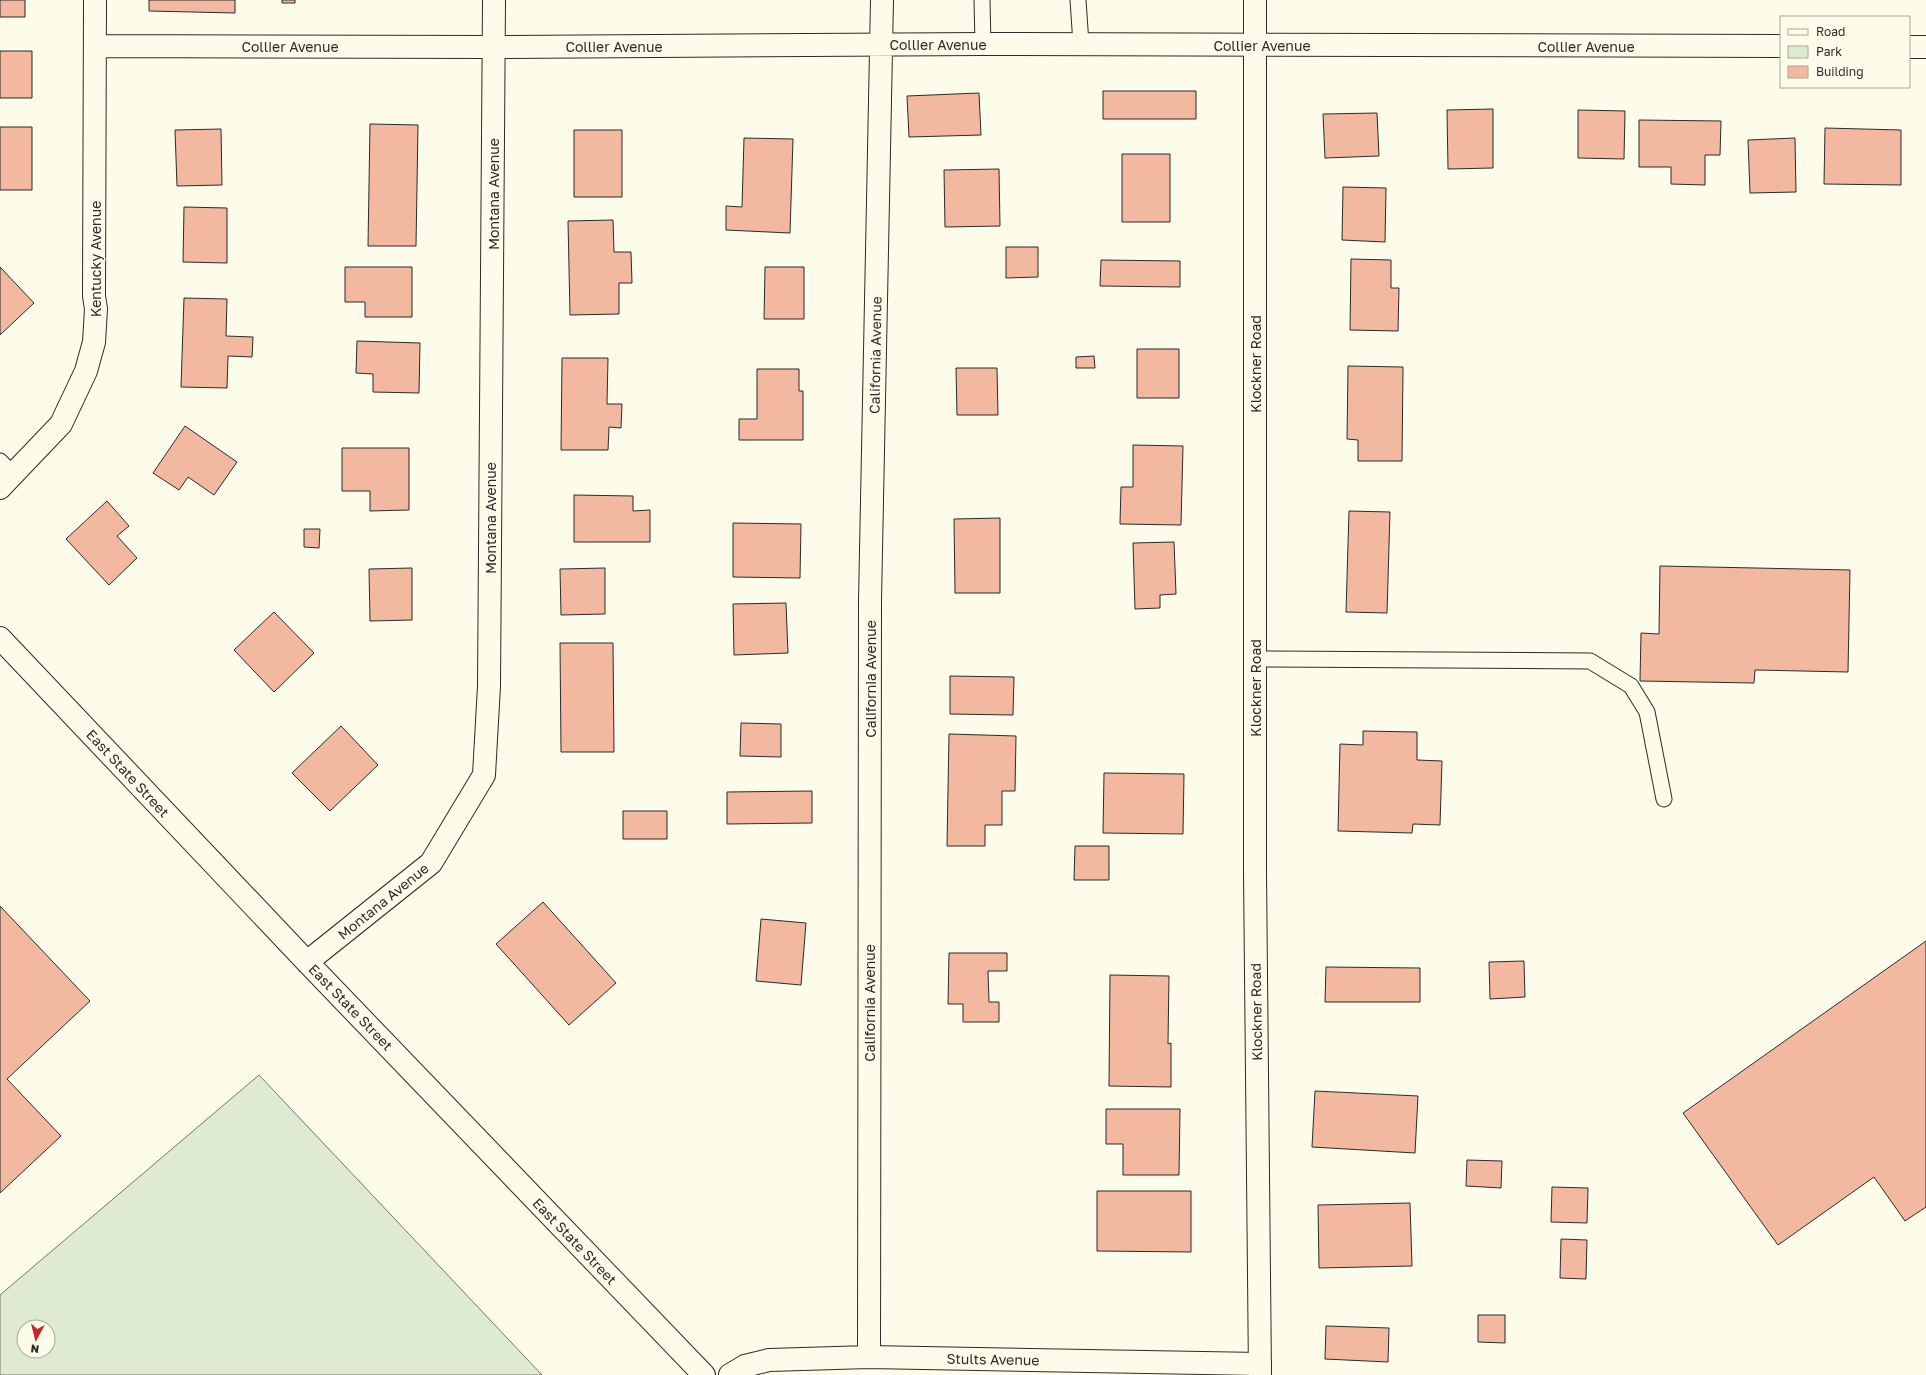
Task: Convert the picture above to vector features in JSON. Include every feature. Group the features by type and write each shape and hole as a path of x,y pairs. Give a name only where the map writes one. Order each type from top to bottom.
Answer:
{"street":[{"name":"Kentucky Avenue","path":"4,474 61,424 86,371 94,342 96,308 94,296 95,0"},
{"name":"Montana Avenue","path":"307,962 431,863 484,775 489,686 494,0"},
{"name":"California Avenue","path":"869,1357 870,601 882,0"},
{"name":"Klockner Road","path":"1255,0 1255,889 1260,1370"},
{"name":"Collier Avenue","path":"95,46 494,47 882,44 1780,46"},
{"path":"1910,47 1926,47"},
{"name":"East State Street","path":"0,638 307,962 704,1375"},
{"name":"Stults Avenue","path":"730,1375 745,1366 769,1360 869,1357 1260,1370"}],"lane":[{"path":"982,0 983,44"},
{"path":"1078,0 1081,44"},
{"path":"1255,659 1590,661 1631,686 1647,712 1664,799"}],"green space":[{"path":"259,1075 542,1375 0,1375 0,1295"}],"building":[{"path":"0,0 25,0 25,17 0,17"},
{"path":"149,0 235,0 235,13 149,11"},
{"path":"282,0 295,0 295,3 282,3"},
{"path":"0,51 32,51 32,98 0,98"},
{"path":"1103,91 1196,91 1196,119 1103,119"},
{"path":"979,93 981,135 909,137 907,96"},
{"path":"1493,109 1493,168 1448,169 1447,110"},
{"path":"1578,110 1625,111 1624,159 1578,158"},
{"path":"1377,113 1379,156 1325,158 1323,114"},
{"path":"1639,120 1721,121 1720,155 1705,155 1705,185 1671,184 1671,167 1639,167"},
{"path":"370,124 418,125 416,246 368,246"},
{"path":"0,127 32,127 32,190 0,190"},
{"path":"1825,128 1901,130 1901,185 1824,184"},
{"path":"221,129 222,185 177,186 175,130"},
{"path":"574,130 622,130 622,197 574,197"},
{"path":"744,138 793,139 790,233 726,230 726,206 742,207"},
{"path":"1795,138 1796,192 1750,193 1748,140"},
{"path":"1122,154 1170,154 1170,222 1122,222"},
{"path":"999,169 1000,226 945,227 944,170"},
{"path":"1343,187 1386,188 1385,242 1342,240"},
{"path":"184,207 227,208 227,263 183,262"},
{"path":"613,220 614,252 631,252 632,283 619,283 619,314 570,315 568,221"},
{"path":"1006,247 1038,247 1038,277 1006,278"},
{"path":"1351,259 1391,260 1391,288 1399,288 1398,331 1350,330"},
{"path":"1101,260 1180,261 1180,287 1100,286"},
{"path":"0,267 34,303 0,335"},
{"path":"345,267 412,267 412,317 365,317 365,302 345,302"},
{"path":"765,267 804,267 804,319 764,319"},
{"path":"184,298 227,299 226,336 253,337 252,357 228,356 227,388 181,387"},
{"path":"357,341 420,343 419,393 373,392 373,374 356,373"},
{"path":"1137,349 1179,349 1179,398 1137,398"},
{"path":"1094,356 1095,368 1076,368 1076,357"},
{"path":"562,358 608,358 607,404 622,404 621,428 609,427 608,450 561,450"},
{"path":"1348,366 1403,367 1402,461 1358,461 1358,440 1347,439"},
{"path":"956,368 997,368 998,415 957,415"},
{"path":"757,369 799,369 799,391 803,391 803,440 739,440 739,419 757,419"},
{"path":"185,426 237,462 214,495 188,477 179,490 153,473"},
{"path":"1133,445 1183,446 1181,525 1120,524 1121,487 1133,487"},
{"path":"342,448 409,448 409,510 370,511 370,491 342,491"},
{"path":"574,495 633,496 633,511 650,510 650,542 574,542"},
{"path":"107,501 129,526 117,536 137,558 109,585 66,539"},
{"path":"1349,511 1390,512 1387,613 1346,612"},
{"path":"1000,518 1000,593 955,593 954,519"},
{"path":"733,523 801,524 800,578 733,577"},
{"path":"304,529 320,529 319,548 304,547"},
{"path":"1174,542 1176,594 1160,595 1160,608 1135,609 1133,543"},
{"path":"1660,566 1850,570 1848,672 1755,670 1754,683 1640,681 1641,633 1659,634"},
{"path":"412,568 412,620 370,621 369,569"},
{"path":"605,568 605,614 561,615 560,569"},
{"path":"786,603 788,653 734,655 733,604"},
{"path":"274,612 314,653 274,692 234,650"},
{"path":"560,643 613,643 614,752 561,752"},
{"path":"950,676 1014,677 1013,715 950,714"},
{"path":"741,723 781,724 781,757 740,756"},
{"path":"341,726 378,765 330,811 292,773"},
{"path":"1363,731 1417,732 1417,760 1442,761 1440,825 1413,824 1412,833 1338,831 1340,744 1363,745"},
{"path":"949,734 1016,736 1015,791 1002,791 1002,825 985,825 985,846 947,846"},
{"path":"1104,773 1184,774 1183,834 1103,833"},
{"path":"812,791 812,823 727,824 727,792"},
{"path":"623,811 667,811 667,839 623,839"},
{"path":"1075,846 1109,846 1109,880 1074,880"},
{"path":"543,902 616,983 569,1025 496,944"},
{"path":"0,906 90,1001 7,1079 61,1136 0,1193"},
{"path":"761,919 806,923 801,985 756,981"},
{"path":"1926,941 1926,1207 1905,1221 1874,1177 1778,1245 1683,1113"},
{"path":"949,953 1007,953 1007,971 988,971 989,1002 999,1002 999,1022 963,1022 963,1004 948,1004"},
{"path":"1524,961 1525,997 1490,999 1489,962"},
{"path":"1326,967 1420,968 1420,1002 1325,1002"},
{"path":"1110,975 1169,976 1168,1044 1171,1043 1171,1087 1109,1086"},
{"path":"1315,1091 1418,1096 1415,1153 1312,1147"},
{"path":"1106,1109 1180,1109 1179,1175 1123,1175 1123,1144 1106,1144"},
{"path":"1467,1160 1502,1161 1501,1188 1466,1186"},
{"path":"1552,1187 1588,1188 1587,1223 1551,1222"},
{"path":"1097,1191 1191,1191 1191,1252 1097,1251"},
{"path":"1410,1203 1412,1266 1319,1268 1318,1205"},
{"path":"1561,1239 1587,1240 1586,1279 1560,1278"},
{"path":"1478,1315 1505,1315 1505,1343 1478,1342"},
{"path":"1326,1326 1389,1328 1388,1362 1325,1359"}]}
